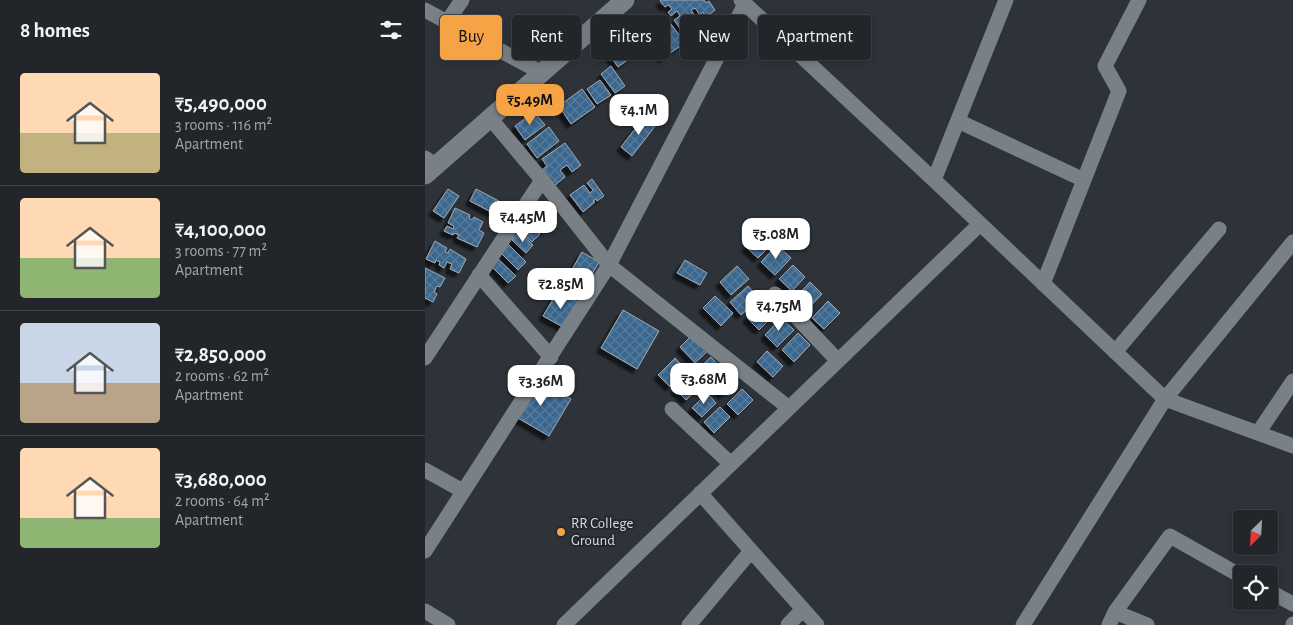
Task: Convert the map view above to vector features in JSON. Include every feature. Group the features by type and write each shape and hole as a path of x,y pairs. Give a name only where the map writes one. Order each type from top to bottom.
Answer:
{"street":[{"path":"452,15 462,0"},
{"path":"429,166 490,118 625,0"},
{"path":"934,180 1006,0"},
{"path":"1043,284 1119,91 1105,66 1139,0"},
{"path":"425,551 609,265 743,2 1165,399 1293,446"},
{"path":"425,10 440,18"},
{"path":"502,52 542,73"},
{"path":"490,118 609,265 789,408"},
{"path":"958,121 1084,180"},
{"path":"425,358 431,336 479,275 542,180"},
{"path":"564,625 980,224"},
{"path":"1115,352 1219,229"},
{"path":"1023,625 1165,399 1293,242"},
{"path":"479,275 551,357"},
{"path":"775,294 838,360"},
{"path":"1258,433 1293,381"},
{"path":"672,409 731,464"},
{"path":"425,470 463,491"},
{"path":"700,493 817,625"},
{"path":"1147,625 1112,618 1170,536 1233,571"},
{"path":"689,625 751,551"},
{"path":"1278,596 1293,604"},
{"path":"788,625 803,609"},
{"path":"425,611 449,625"}],"building":[{"path":"704,0 706,3 709,1 715,10 709,15 705,15 703,12 700,15 695,8 691,10 694,15 680,16 677,11 671,16 668,12 672,9 668,5 665,7 660,1"},
{"path":"680,16 680,29 674,20"},
{"path":"670,23 680,36 680,46 670,53"},
{"path":"613,60 628,60 618,67"},
{"path":"611,66 625,86 615,93 601,74"},
{"path":"600,80 611,95 597,104 587,89"},
{"path":"582,89 595,107 571,124 559,106"},
{"path":"534,112 545,125 525,140 515,126"},
{"path":"645,116 656,125 632,156 621,147"},
{"path":"549,127 559,141 537,158 527,144"},
{"path":"565,143 581,165 572,172 567,165 560,170 565,177 554,186 542,170 547,166 542,159"},
{"path":"592,179 604,196 597,201 596,199 593,201 595,202 583,212 570,195 584,185 590,193 593,190 587,183"},
{"path":"448,189 459,196 444,218 433,211"},
{"path":"476,189 499,201 493,213 470,201"},
{"path":"535,205 553,222 544,231 526,214"},
{"path":"455,208 470,215 469,218 472,220 474,217 483,222 479,230 484,233 477,247 457,238 459,235 454,233 453,235 444,231 447,226 453,229 454,226 448,223"},
{"path":"523,218 540,234 532,242 515,226"},
{"path":"762,229 775,241 758,258 746,247"},
{"path":"519,232 533,245 526,253 512,240"},
{"path":"435,241 447,248 445,252 448,253 450,249 466,259 459,273 450,269 452,264 447,262 444,268 436,260 435,263 426,259"},
{"path":"508,244 526,262 518,270 500,252"},
{"path":"777,245 791,258 775,275 761,262"},
{"path":"582,252 599,262 583,290 566,280"},
{"path":"498,259 516,276 508,283 491,266"},
{"path":"685,260 707,273 700,285 677,273"},
{"path":"793,265 805,277 792,291 779,279"},
{"path":"737,266 749,279 731,295 720,282"},
{"path":"425,268 445,278 440,287 437,286 434,292 437,294 433,302 425,298"},
{"path":"810,282 822,294 807,310 795,298"},
{"path":"748,286 759,299 741,315 730,302"},
{"path":"558,291 579,303 565,328 543,316"},
{"path":"715,296 733,313 721,326 703,308"},
{"path":"763,301 776,313 759,330 747,318"},
{"path":"828,301 840,313 824,329 812,318"},
{"path":"623,310 659,331 637,369 601,348"},
{"path":"781,318 794,330 777,347 765,335"},
{"path":"696,331 712,347 695,363 680,347"},
{"path":"798,333 810,345 794,362 782,350"},
{"path":"767,351 783,366 773,377 757,362"},
{"path":"711,357 719,366 707,378 698,369"},
{"path":"675,358 687,371 670,387 658,375"},
{"path":"728,370 738,381 723,395 713,385"},
{"path":"689,376 700,387 686,400 675,389"},
{"path":"533,377 571,399 549,436 511,414"},
{"path":"742,389 753,400 738,415 727,404"},
{"path":"707,393 716,403 702,417 692,408"},
{"path":"720,407 730,417 714,433 704,422"}],"place":[{"name":"RR College Ground","path":"561,532"}]}
